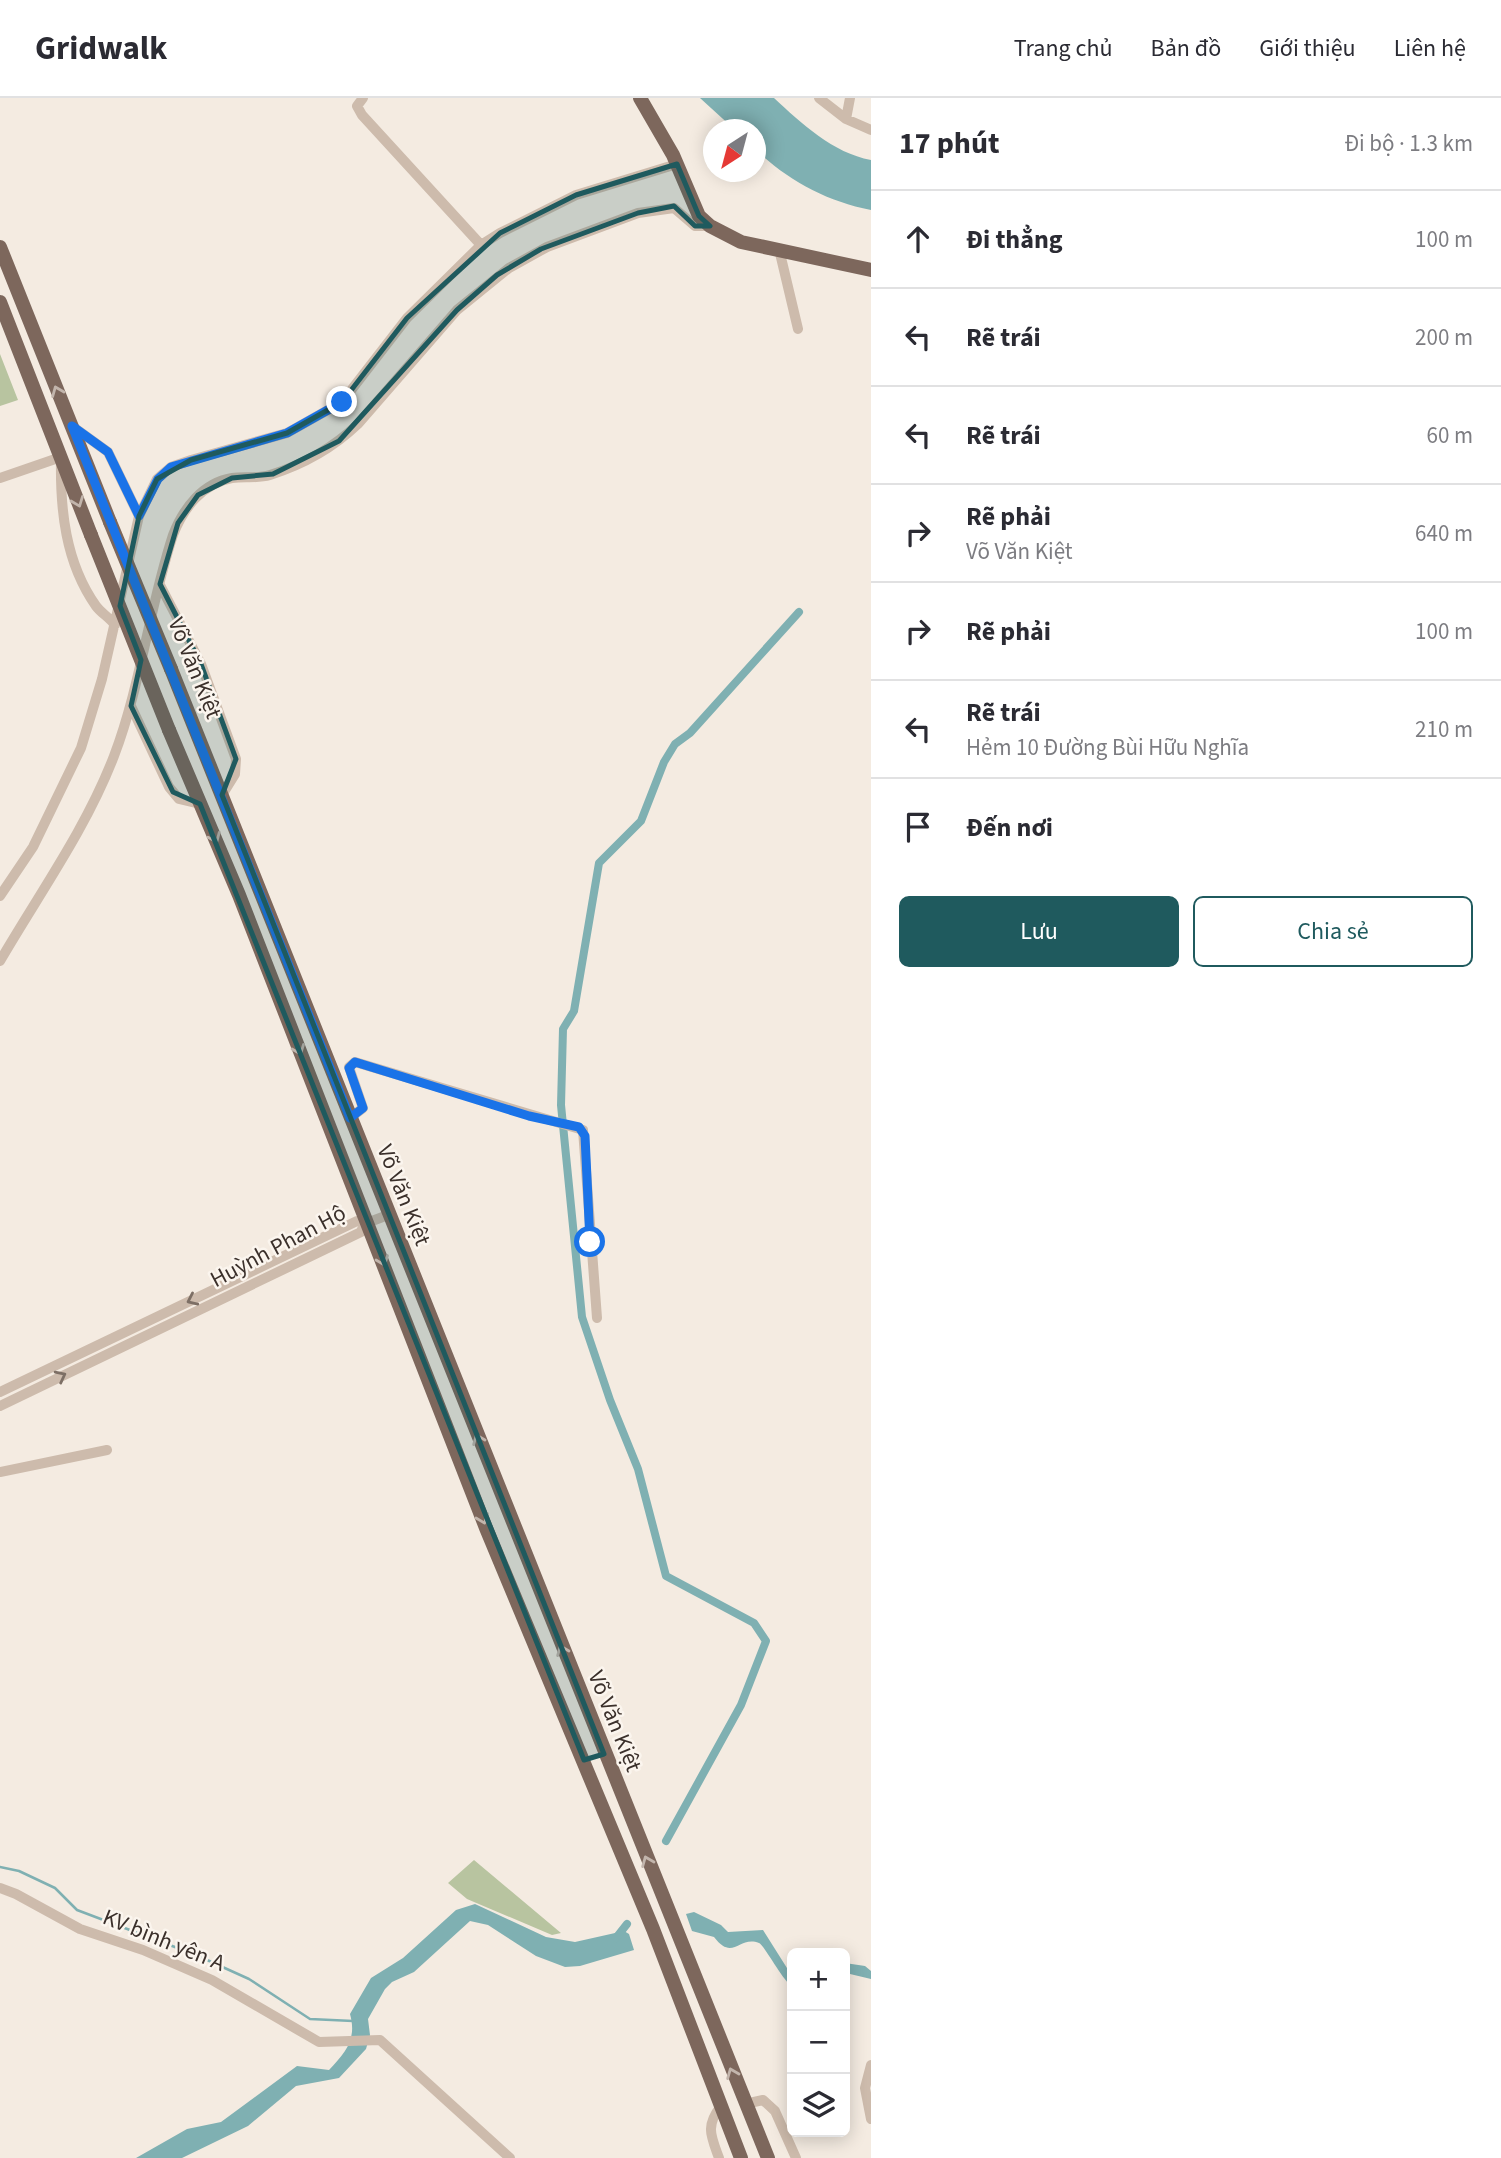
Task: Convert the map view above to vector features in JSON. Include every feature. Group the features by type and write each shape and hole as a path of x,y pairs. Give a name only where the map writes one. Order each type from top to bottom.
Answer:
{"main road":[{"path":"640,98 678,166 699,216 710,226 741,242 871,270"},
{"name":"Võ Văn Kiệt","path":"0,247 222,795 744,2104 768,2158"},
{"name":"Võ Văn Kiệt","path":"0,302 481,1515 584,1760 741,2158"},
{"path":"584,1760 604,1754"}],"street":[{"path":"363,98 357,106 362,115 481,245"},
{"path":"819,98 846,119 871,130"},
{"path":"846,119 850,98"},
{"path":"0,896 33,846 81,748 115,625 139,516 158,479 171,467 287,433 342,402 407,318 481,245 576,195 678,166"},
{"path":"0,961 100,786 131,706 178,523 198,495 232,478 274,474 339,441 358,424 457,310 497,275 541,249 638,213 671,207 695,226 710,226"},
{"path":"779,249 797,329"},
{"path":"72,426 108,452 139,516"},
{"path":"0,478 61,457 60,501 70,552 82,583 98,610 107,614 115,625"},
{"path":"160,585 201,663 236,759 235,774 222,795"},
{"path":"131,706 169,787 179,799 200,804"},
{"path":"350,1118 363,1108 349,1068 355,1062 583,1130 597,1318"},
{"path":"366,1224 388,1215"},
{"name":"Huỳnh Phan Hộ","path":"0,1392 357,1221 366,1224 361,1232 0,1406"},
{"path":"0,1472 107,1450"},
{"name":"KV bình yên A","path":"0,1888 87,1933 143,1950 212,1980 313,2039 325,2042 373,2038 383,2041 510,2158"},
{"path":"871,2065 865,2088 871,2119"},
{"path":"744,2104 763,2100 772,2106 796,2158"},
{"path":"719,2158 709,2123 721,2106"}],"highlighted area":[{"path":"677,164 699,216 710,226 695,226 674,206 638,213 541,249 497,275 457,310 339,441 273,474 232,478 198,495 178,523 160,584 201,664 236,759 222,795 604,1754 584,1760 200,804 173,792 131,706 141,660 120,606 139,516 157,479 191,460 287,433 342,402 407,318 500,233 576,195"}],"green space":[{"path":"0,354 18,400 0,406"},
{"path":"474,1860 561,1933 552,1935 467,1899 448,1883"}],"water":[{"path":"700,98 774,98 831,144 871,160 871,210 839,201 809,188 766,158 766,119 723,119"},
{"path":"475,1904 546,1937 575,1942 624,1931 629,1934 634,1950 580,1966 565,1967 536,1956 488,1925 470,1921 414,1972 392,1982 385,1989 368,2019 370,2035 366,2049 339,2078 296,2086 248,2126 182,2158 136,2158 187,2129 221,2122 297,2066 329,2070 348,2045 352,2031 350,2014 371,1978 403,1958 456,1910"},
{"path":"694,1912 721,1925 728,1932 763,1930 787,1968 787,1981 759,1943 752,1941 726,1947 714,1937 692,1931 686,1914"},
{"path":"850,1964 865,1966 871,1971 871,1979 850,1974"}],"waterway":[{"path":"666,1841 741,1705 766,1641 754,1623 666,1576 638,1469 610,1400 582,1317 561,1105 563,1029 574,1011 599,863 641,821 664,762 675,744 690,733 799,612"},
{"path":"0,1867 19,1871 55,1888 77,1910 196,1955 249,1979 310,2019 353,2021"},
{"path":"616,1938 627,1924"}],"route":[{"path":"342,402 287,433 171,467 158,479 139,516 121,474 108,452 72,426 350,1118 363,1108 349,1068 350,1064 355,1062 529,1116 579,1127 585,1136 590,1242"}]}
